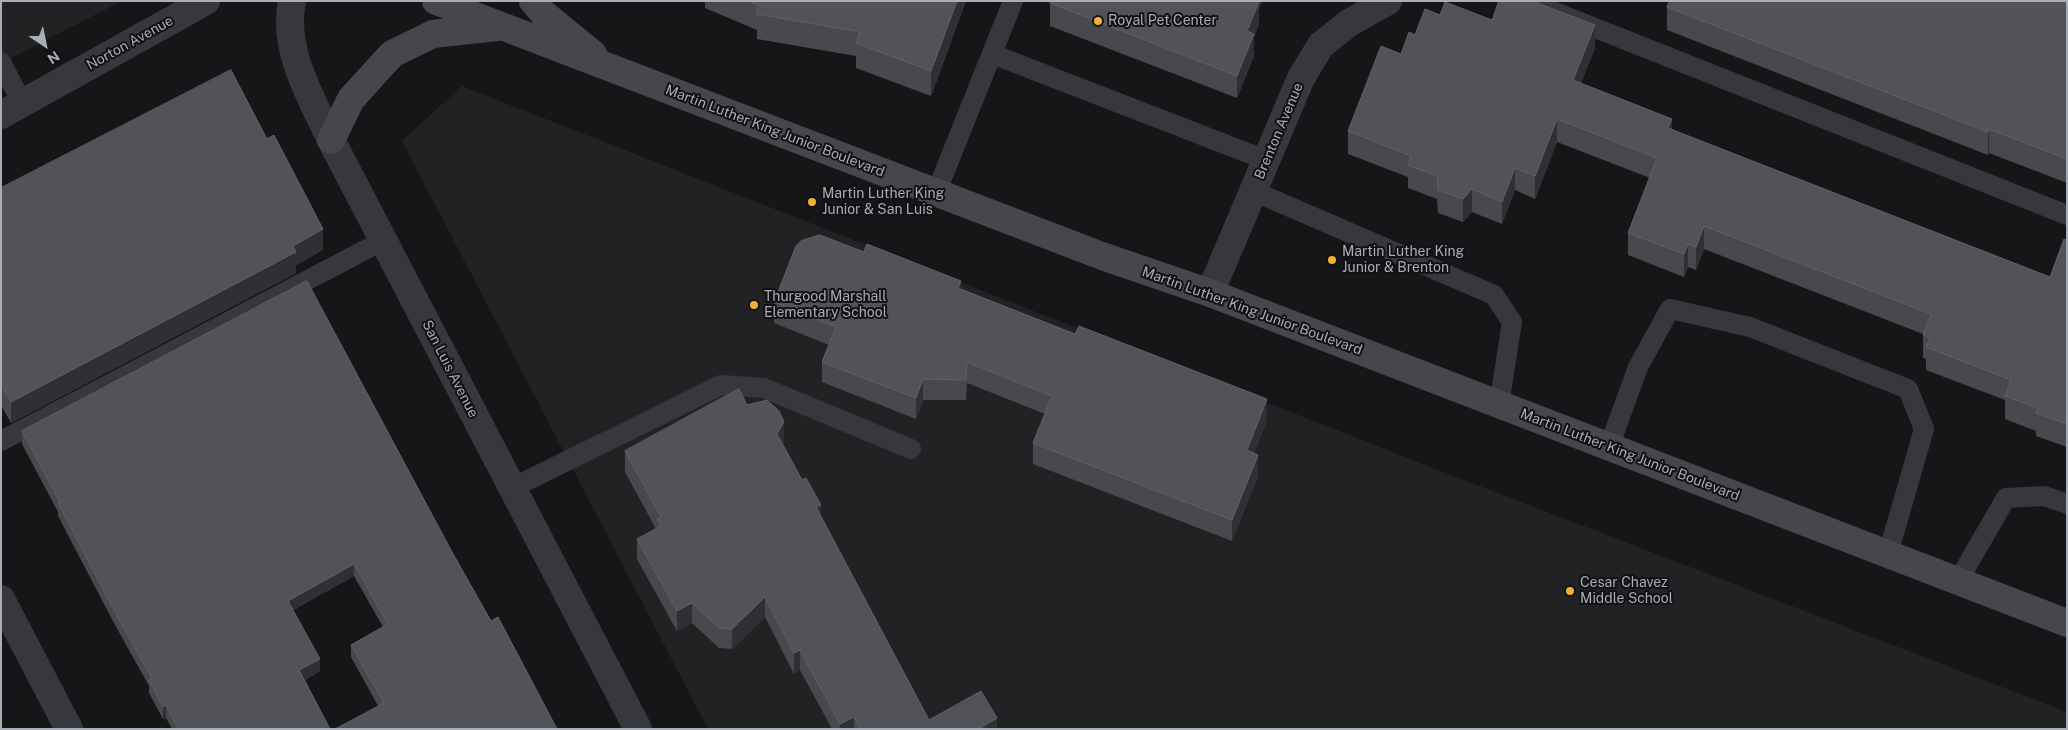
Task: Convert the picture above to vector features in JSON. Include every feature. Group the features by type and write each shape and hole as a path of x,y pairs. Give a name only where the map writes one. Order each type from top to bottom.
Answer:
{"main road":[{"name":"Martin Luther King Junior Boulevard","path":"436,1 1102,256 1210,293 2067,623"},
{"path":"533,1 544,14 609,68"},
{"path":"332,140 351,99 392,54 433,34 502,27"}],"street":[{"name":"Norton Avenue","path":"11,109 206,1"},
{"name":"San Luis Avenue","path":"292,1 288,20 300,72 332,140 638,729"},
{"name":"Brenton Avenue","path":"1210,293 1302,78 1321,45 1350,23 1388,1"},
{"path":"1,600 69,729"}],"lane":[{"path":"936,193 1013,1"},
{"path":"1527,1 2067,215"},
{"path":"992,54 1266,160"},
{"path":"1,62 11,109"},
{"path":"1254,190 1494,295 1512,322 1499,405"},
{"path":"1,441 384,240"},
{"path":"1608,447 1638,367 1670,309 1750,327 1908,388 1924,429 1888,554"},
{"path":"512,488 721,385 764,388 911,449"},
{"path":"1958,581 2006,498 2044,496 2067,504"}],"shaded area":[{"path":"1,1 122,1 1,63"},
{"name":"Thurgood Marshall Elementary School","path":"462,86 1438,470 2067,712 2067,729 708,729 402,141"}],"building":[{"path":"749,1 957,1 931,71 856,43 860,32 757,14 758,5"},
{"path":"1051,1 1259,2 1247,31 1254,34 1237,76 1050,3"},
{"path":"1499,1 1532,1 1595,25 1573,80 1672,119 1668,128 2050,277 2064,239 2067,240 2067,424 2036,413 2038,408 2005,396 2011,380 1926,347 1930,338 1923,335 1931,314 1704,226 1696,247 1688,244 1684,254 1628,233 1657,158 1557,119 1535,176 1515,168 1502,202 1472,189 1463,199 1438,190 1437,176 1408,165 1411,156 1348,131 1381,46 1401,54 1409,32 1415,35 1425,9 1440,15 1445,2 1492,20"},
{"path":"1670,1 2067,1 2067,159 1989,129 1988,132 1667,7"},
{"path":"231,70 267,139 274,135 323,229 293,246 296,252 11,402 1,384 1,188"},
{"path":"820,235 864,252 867,244 961,281 958,288 1075,334 1079,326 1267,399 1247,450 1258,455 1232,520 1033,443 1052,396 967,362 966,380 923,379 916,398 822,362 836,327 774,302 796,246 801,241"},
{"path":"307,281 452,552 491,621 498,617 557,729 335,729 384,703 351,645 388,624 354,564 288,601 320,659 299,670 330,729 178,729 166,705 163,707 149,680 152,679 115,612 22,431"},
{"path":"739,389 747,405 767,400 779,411 784,422 777,434 802,480 806,478 821,505 816,507 929,720 981,691 997,718 979,729 860,729 854,717 840,724 800,650 794,653 765,597 732,629 719,628 692,603 677,611 637,539 661,526 657,519 661,517 625,451"}],"place":[{"name":"Royal Pet Center","path":"1098,21"},
{"name":"Martin Luther King Junior & San Luis","path":"812,202"},
{"name":"Martin Luther King Junior & Brenton","path":"1332,260"},
{"name":"Thurgood Marshall Elementary School","path":"754,305"},
{"name":"Cesar Chavez Middle School","path":"1570,591"}]}
